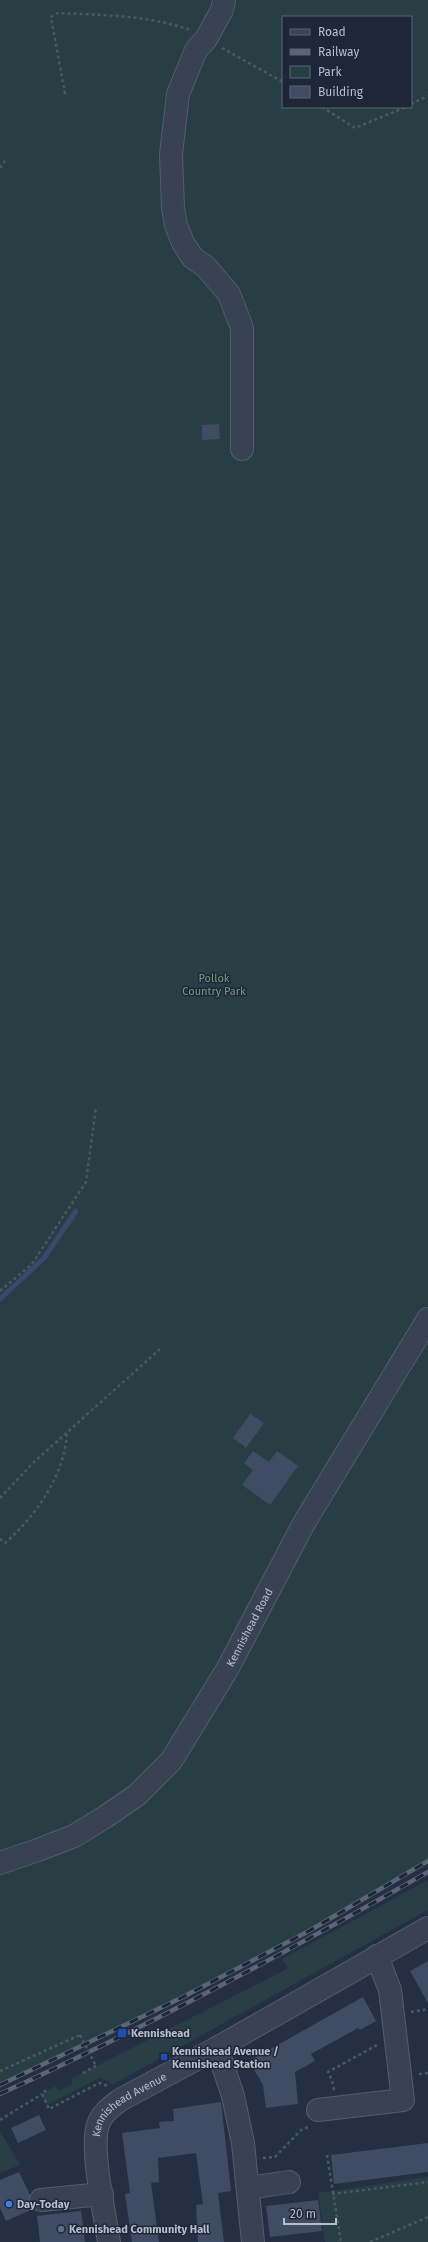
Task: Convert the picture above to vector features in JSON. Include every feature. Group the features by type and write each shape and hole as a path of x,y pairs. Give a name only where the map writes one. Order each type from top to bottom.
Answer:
{"street":[{"path":"224,0 222,10 206,39 196,50 178,94 172,154 173,208 176,225 183,243 194,258 205,266 229,294 242,328 242,449"},
{"name":"Kennishead Road","path":"0,1863 74,1836 105,1818 137,1795 170,1761 228,1668 304,1523 428,1319"},
{"name":"Kennishead Avenue","path":"109,2242 95,2142 98,2124 106,2111 120,2100 217,2048 376,1956 428,1928"},
{"path":"327,2109 403,2100 390,1990 376,1956"},
{"path":"217,2048 233,2096 245,2161 253,2242"},
{"path":"248,2188 289,2182"},
{"path":"41,2200 102,2194"}],"path":[{"path":"65,94 51,17 58,13 172,23 190,30 282,81"},
{"path":"412,104 428,96"},
{"path":"324,108 355,128 404,108"},
{"path":"0,168 7,158"},
{"path":"0,1291 32,1264 86,1182 96,1107"},
{"path":"0,1498 34,1462 160,1349"},
{"path":"0,1538 5,1543 34,1515 64,1458 67,1432"},
{"path":"245,2161 275,2157 301,2130 312,2124 327,2109 332,2080 328,2072 395,2034"},
{"path":"0,2071 80,2035 96,2066 82,2073"},
{"path":"42,2094 49,2109 99,2083 106,2084 120,2100"},
{"path":"0,2120 46,2090"},
{"path":"327,2155 332,2194 341,2242"},
{"path":"332,2194 428,2182"},
{"path":"370,2242 428,2217"}],"green space":[{"name":"Pollok Country Park","path":"0,0 428,0 428,1861 309,1931 181,1998 0,2085"},
{"path":"428,1880 428,1910 112,2085 110,2082 100,2078 47,2105 42,2094 55,2086 58,2091 73,2084 71,2079 279,1973 288,1968 282,1959"},
{"path":"0,2131 20,2165 0,2173"},
{"path":"428,2177 428,2242 325,2242 318,2193"}],"building":[{"path":"219,424 220,439 202,440 202,425"},
{"path":"250,1414 264,1423 246,1448 233,1438"},
{"path":"253,1451 269,1462 277,1451 298,1466 270,1505 242,1485 253,1470 244,1463"},
{"path":"428,1961 428,2003 410,1971"},
{"path":"363,1997 376,2021 360,2030 358,2028 311,2054 315,2061 295,2072 298,2104 266,2108 263,2085 249,2061"},
{"path":"221,2102 231,2191 218,2193 224,2242 198,2242 196,2205 203,2204 196,2153 158,2158 159,2182 151,2183 159,2242 132,2242 125,2194 130,2193 122,2133 160,2128 159,2122 174,2121 173,2109"},
{"path":"39,2115 46,2130 18,2143 11,2128"},
{"path":"428,2143 428,2172 334,2184 331,2155"},
{"path":"19,2172 30,2195 31,2207 33,2209 6,2221 0,2208 0,2180"},
{"path":"318,2200 322,2231 270,2237 266,2206"},
{"name":"Kennishead Community Hall","path":"81,2211 85,2242 40,2242 37,2216"}],"waterway":[{"path":"0,1299 44,1258 76,1211"}],"railway":[{"path":"0,2085 181,1998 309,1931 428,1861"},
{"path":"0,2094 55,2069 270,1960 428,1872"}],"place":[{"name":"Kennishead","path":"122,2033"},
{"name":"Kennishead Avenue / Kennishead Station","path":"164,2057"},
{"name":"Day-Today","path":"9,2204"},
{"name":"Kennishead Community Hall","path":"61,2229"}]}
